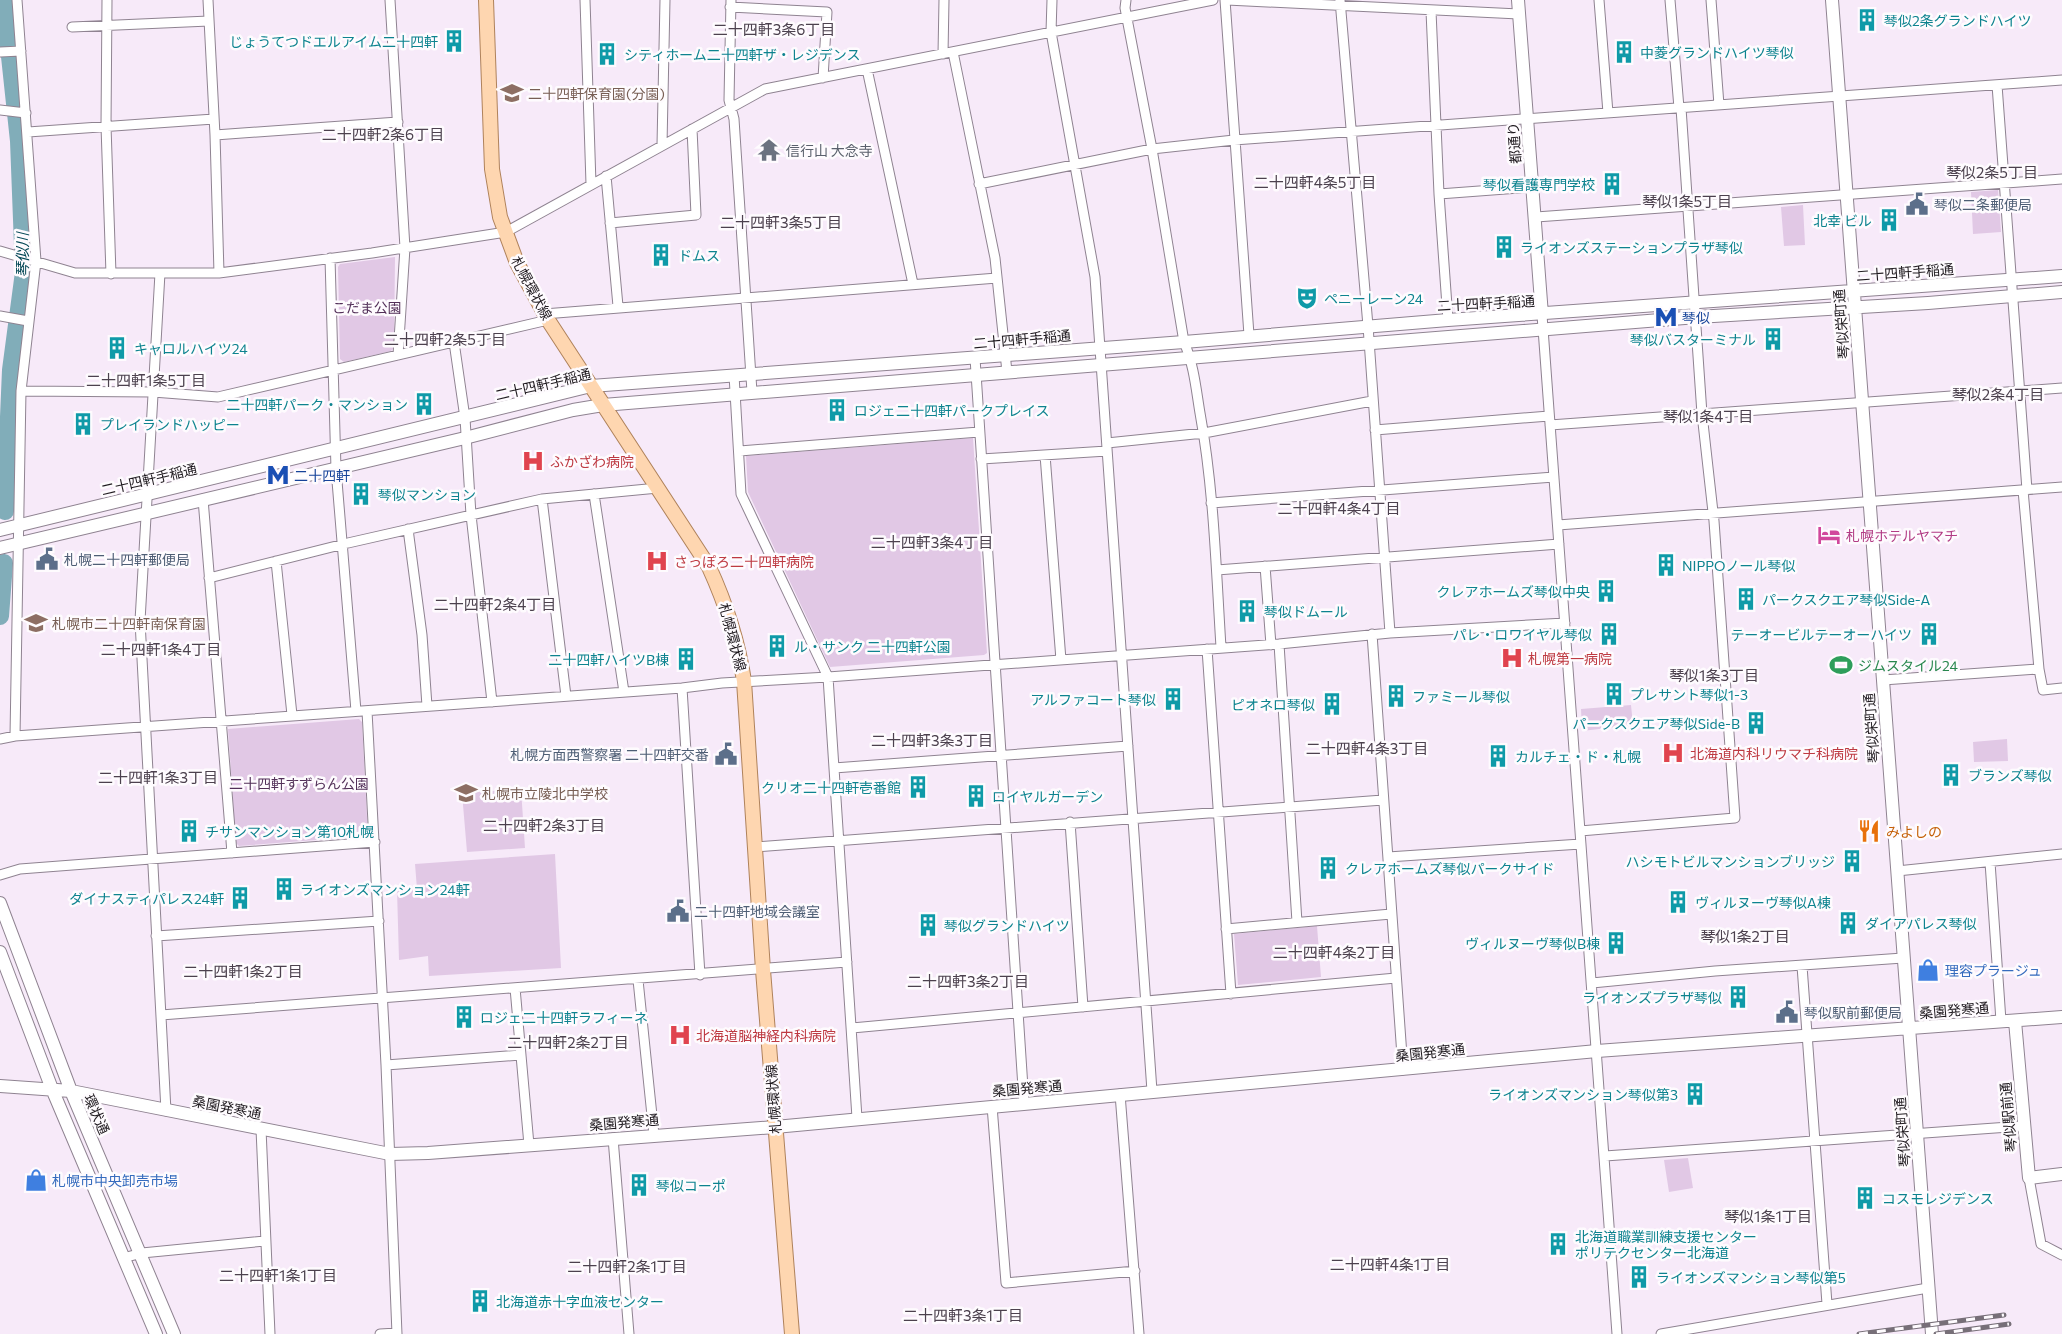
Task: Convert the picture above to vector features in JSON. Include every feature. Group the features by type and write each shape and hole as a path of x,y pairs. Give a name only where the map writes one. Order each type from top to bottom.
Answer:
{"main road":[{"name":"札幌環状線","path":"486,0 492,169 500,217 517,263 546,317 709,567 722,595 737,640 744,681 763,970 792,1334"}],"street":[{"path":"15,736 17,526 21,391 26,321 34,260 28,132 23,112 18,51 17,0"},
{"path":"107,0 106,126 111,274"},
{"path":"208,0 215,135 219,273"},
{"path":"390,0 405,248 398,355"},
{"path":"585,0 591,184"},
{"path":"662,145 665,0"},
{"path":"943,54 944,0"},
{"path":"1052,0 1051,32 1095,277 1098,348 1107,447 1152,1091"},
{"path":"1126,0 1127,18 1152,149 1184,342 1191,358 1204,433 1217,570 1221,647"},
{"path":"0,251 76,274 219,273 405,248 506,232 765,89 1213,0"},
{"path":"1249,336 1234,140 1226,0 1341,3 1431,11 1519,14"},
{"name":"都通り","path":"1518,0 1542,314"},
{"path":"1599,0 1608,114"},
{"path":"1580,831 1735,818 1712,513 1702,414 1689,206 1670,0"},
{"path":"1711,0 1719,105"},
{"name":"琴似栄町通","path":"1832,0 1932,1334"},
{"path":"752,392 734,119 729,100 730,3 827,12 823,78"},
{"path":"1341,3 1386,557 1390,633"},
{"path":"1431,11 1439,194 1448,320"},
{"path":"72,27 209,21"},
{"path":"2,52 18,51"},
{"path":"953,52 998,278 1007,372"},
{"path":"867,69 913,284"},
{"path":"979,184 1074,163 1152,149 1234,140 2062,80"},
{"path":"1997,85 2021,391 2025,490 2039,669 2043,690 2062,688"},
{"path":"4,110 23,112"},
{"path":"28,132 214,119"},
{"path":"215,135 398,122"},
{"path":"610,223 696,215 692,129"},
{"path":"606,176 618,306"},
{"path":"1536,217 2062,179"},
{"path":"1439,194 1532,187"},
{"path":"330,258 336,469 356,711"},
{"path":"160,273 149,495 140,620 166,1111"},
{"name":"二十四軒手稲通","path":"0,530 336,450 591,386 1006,356 1448,320 2062,276"},
{"path":"21,391 153,392 218,397 454,342 546,317 618,306 998,278"},
{"path":"0,548 465,438 572,410 603,405 1697,318 2062,292"},
{"path":"1542,314 1617,1334"},
{"path":"0,316 26,321"},
{"path":"454,342 465,418 471,515 492,702"},
{"path":"975,358 1005,827 1012,895 1024,1103"},
{"path":"734,375 740,451 741,494 828,678 857,1118"},
{"path":"1375,430 1702,414 2062,388"},
{"path":"981,459 1045,455 1204,433 1372,401"},
{"path":"740,451 979,432"},
{"path":"1045,455 1060,660"},
{"path":"1211,503 1554,477"},
{"path":"1558,525 2062,487"},
{"path":"209,578 408,529 542,499 658,488"},
{"path":"594,494 624,692"},
{"path":"203,499 232,853"},
{"path":"542,499 566,696"},
{"path":"408,529 422,635 427,706"},
{"path":"1217,570 1559,544"},
{"path":"276,561 292,715"},
{"path":"1265,566 1275,645 1297,922"},
{"path":"0,739 15,736 146,728 292,715 682,688 744,681 828,678 1221,647 1275,645 1372,634 1565,623"},
{"path":"1372,634 1391,914 1404,1070"},
{"path":"1207,649 1230,994"},
{"path":"1883,680 2039,669"},
{"path":"682,688 700,975"},
{"path":"368,710 386,1064 397,1333 380,1334"},
{"path":"834,768 1128,746"},
{"path":"755,847 1133,817 1384,800"},
{"path":"1070,822 1083,1007"},
{"path":"0,875 20,869 375,842"},
{"path":"1388,857 1581,844"},
{"path":"1897,871 2062,854"},
{"path":"1990,862 2001,1021"},
{"name":"環状通","path":"0,903 71,1091 142,1253 174,1334"},
{"path":"1226,929 1391,914"},
{"path":"156,936 379,921"},
{"path":"0,952 52,1089 156,1334"},
{"path":"1592,983 1904,958"},
{"path":"161,1015 638,980 847,962"},
{"path":"1802,966 1827,1304"},
{"path":"852,1028 1396,978"},
{"path":"638,980 654,1135"},
{"path":"514,988 529,1145"},
{"name":"桑園発寒通","path":"0,1086 71,1091 390,1154 775,1127 1596,1051 2062,1017"},
{"name":"琴似駅前通","path":"2015,1021 2029,1178"},
{"path":"386,1064 520,1055"},
{"path":"1120,1094 1139,1334"},
{"path":"992,1106 1006,1283 1135,1271"},
{"path":"1605,1156 1816,1139 2023,1126"},
{"path":"261,1129 270,1334"},
{"path":"613,1138 629,1334"},
{"path":"2062,1174 2029,1178 2041,1244 2062,1255"},
{"path":"123,1258 142,1253 265,1241"},
{"path":"1661,1334 1928,1288"}],"green space":[{"path":"1998,190 2001,232 1973,234 1971,192"},
{"path":"1803,205 1805,245 1784,246 1781,207"},
{"name":"こだま公園","path":"395,257 394,347 391,351 344,362 340,359 338,267 340,264"},
{"path":"973,438 987,653 984,655 830,667 748,492 746,456"},
{"path":"1631,705 1633,725 1582,731 1581,709"},
{"name":"二十四軒すずらん公園","path":"359,719 362,722 368,836 239,846 236,843 228,729"},
{"path":"2007,739 2008,761 1974,762 1973,742"},
{"path":"521,789 525,848 467,852 462,793"},
{"path":"555,854 561,968 429,976 428,956 399,960 397,890 417,889 415,864"},
{"path":"1317,926 1321,977 1238,985 1234,934"},
{"path":"1688,1158 1693,1188 1669,1192 1664,1160"}],"waterway":[{"name":"琴似川","path":"4,0 19,141 24,272 11,370 5,511"},
{"name":"琴似川","path":"0,616 4,563"}],"railway":[{"path":"1859,1334 2004,1315"},
{"path":"1936,1334 2009,1324"}],"place":[{"name":"琴似2条グランドハイツ","path":"1867,20"},
{"name":"じょうてつドエルアイム二十四軒","path":"454,41"},
{"name":"中菱グランドハイツ琴似","path":"1624,52"},
{"name":"シティホーム二十四軒ザ・レジデンス","path":"607,54"},
{"name":"二十四軒保育園(分園)","path":"512,93"},
{"name":"信行山 大念寺","path":"769,150"},
{"name":"琴似看護専門学校","path":"1612,184"},
{"name":"琴似二条郵便局","path":"1917,204"},
{"name":"北幸 ビル","path":"1889,220"},
{"name":"ライオンズステーションプラザ琴似","path":"1504,247"},
{"name":"ドムス","path":"661,255"},
{"name":"ペニーレーン24","path":"1307,298"},
{"name":"琴似","path":"1666,317"},
{"name":"琴似バスターミナル","path":"1773,339"},
{"name":"キャロルハイツ24","path":"117,348"},
{"name":"二十四軒パーク・マンション","path":"424,404"},
{"name":"ロジェ二十四軒パークプレイス","path":"837,410"},
{"name":"プレイランドハッピー","path":"83,424"},
{"name":"ふかざわ病院","path":"533,461"},
{"name":"二十四軒","path":"278,475"},
{"name":"琴似マンション","path":"361,494"},
{"name":"札幌ホテルヤマチ","path":"1829,535"},
{"name":"札幌二十四軒郵便局","path":"47,559"},
{"name":"さっぽろ二十四軒病院","path":"657,561"},
{"name":"NIPPOノール琴似","path":"1666,565"},
{"name":"クレアホームズ琴似中央","path":"1606,591"},
{"name":"パークスクエア琴似Side-A","path":"1746,599"},
{"name":"琴似ドムール","path":"1247,611"},
{"name":"札幌市二十四軒南保育園","path":"36,623"},
{"name":"パレ・ロワイヤル琴似","path":"1609,634"},
{"name":"テーオービルテーオーハイツ","path":"1929,634"},
{"name":"ル・サンク 二十四軒公園","path":"777,646"},
{"name":"札幌第一病院","path":"1512,658"},
{"name":"二十四軒ハイツB棟","path":"686,659"},
{"name":"ジムスタイル24","path":"1841,665"},
{"name":"プレサント琴似1-3","path":"1614,694"},
{"name":"ファミール琴似","path":"1396,696"},
{"name":"アルファコート琴似","path":"1173,699"},
{"name":"ピオネロ琴似","path":"1332,704"},
{"name":"パークスクエア琴似Side-B","path":"1756,723"},
{"name":"北海道内科リウマチ科病院","path":"1673,753"},
{"name":"札幌方面西警察署 二十四軒交番","path":"726,754"},
{"name":"カルチェ・ド・札幌","path":"1498,756"},
{"name":"ブランズ琴似","path":"1951,775"},
{"name":"クリオ二十四軒壱番館","path":"918,787"},
{"name":"札幌市立陵北中学校","path":"466,793"},
{"name":"ロイヤルガーデン","path":"976,796"},
{"name":"チサンマンション第10札幌","path":"189,831"},
{"name":"みよしの","path":"1869,831"},
{"name":"ハシモトビルマンションブリッジ","path":"1852,861"},
{"name":"クレアホームズ琴似パークサイド","path":"1328,868"},
{"name":"ライオンズマンション24軒","path":"284,889"},
{"name":"ダイナスティパレス24軒","path":"240,898"},
{"name":"ヴィルヌーヴ琴似A棟","path":"1678,902"},
{"name":"二十四軒地域会議室","path":"678,911"},
{"name":"ダイアパレス琴似","path":"1848,923"},
{"name":"琴似グランドハイツ","path":"928,925"},
{"name":"ヴィルヌーヴ琴似B棟","path":"1616,943"},
{"name":"理容プラージュ","path":"1928,970"},
{"name":"ライオンズプラザ琴似","path":"1738,997"},
{"name":"琴似駅前郵便局","path":"1787,1012"},
{"name":"ロジェ二十四軒ラフィーネ","path":"464,1017"},
{"name":"北海道脳神経内科病院","path":"680,1035"},
{"name":"ライオンズマンション琴似第3","path":"1695,1094"},
{"name":"札幌市中央卸売市場","path":"36,1180"},
{"name":"琴似コーポ","path":"639,1185"},
{"name":"コスモレジデンス","path":"1865,1198"},
{"name":"北海道職業訓練支援センター ポリテクセンター北海道","path":"1558,1244"},
{"name":"ライオンズマンション琴似第5","path":"1639,1277"},
{"name":"北海道赤十字血液センター","path":"480,1301"}],"district":[{"name":"二十四軒3条6丁目","path":"774,29"},
{"name":"二十四軒2条6丁目","path":"383,134"},
{"name":"琴似2条5丁目","path":"1992,172"},
{"name":"二十四軒4条5丁目","path":"1315,182"},
{"name":"琴似1条5丁目","path":"1687,201"},
{"name":"二十四軒3条5丁目","path":"781,222"},
{"name":"二十四軒2条5丁目","path":"445,339"},
{"name":"二十四軒1条5丁目","path":"146,380"},
{"name":"琴似2条4丁目","path":"1998,394"},
{"name":"琴似1条4丁目","path":"1708,416"},
{"name":"二十四軒4条4丁目","path":"1339,508"},
{"name":"二十四軒3条4丁目","path":"932,542"},
{"name":"二十四軒2条4丁目","path":"495,604"},
{"name":"二十四軒1条4丁目","path":"161,649"},
{"name":"琴似1条3丁目","path":"1714,675"},
{"name":"二十四軒3条3丁目","path":"932,740"},
{"name":"二十四軒4条3丁目","path":"1367,748"},
{"name":"二十四軒1条3丁目","path":"158,777"},
{"name":"二十四軒2条3丁目","path":"544,825"},
{"name":"琴似1条2丁目","path":"1745,936"},
{"name":"二十四軒4条2丁目","path":"1334,952"},
{"name":"二十四軒1条2丁目","path":"243,971"},
{"name":"二十四軒3条2丁目","path":"968,981"},
{"name":"二十四軒2条2丁目","path":"568,1042"},
{"name":"琴似1条1丁目","path":"1768,1216"},
{"name":"二十四軒4条1丁目","path":"1390,1264"},
{"name":"二十四軒2条1丁目","path":"627,1266"},
{"name":"二十四軒1条1丁目","path":"278,1275"},
{"name":"二十四軒3条1丁目","path":"963,1315"}]}
